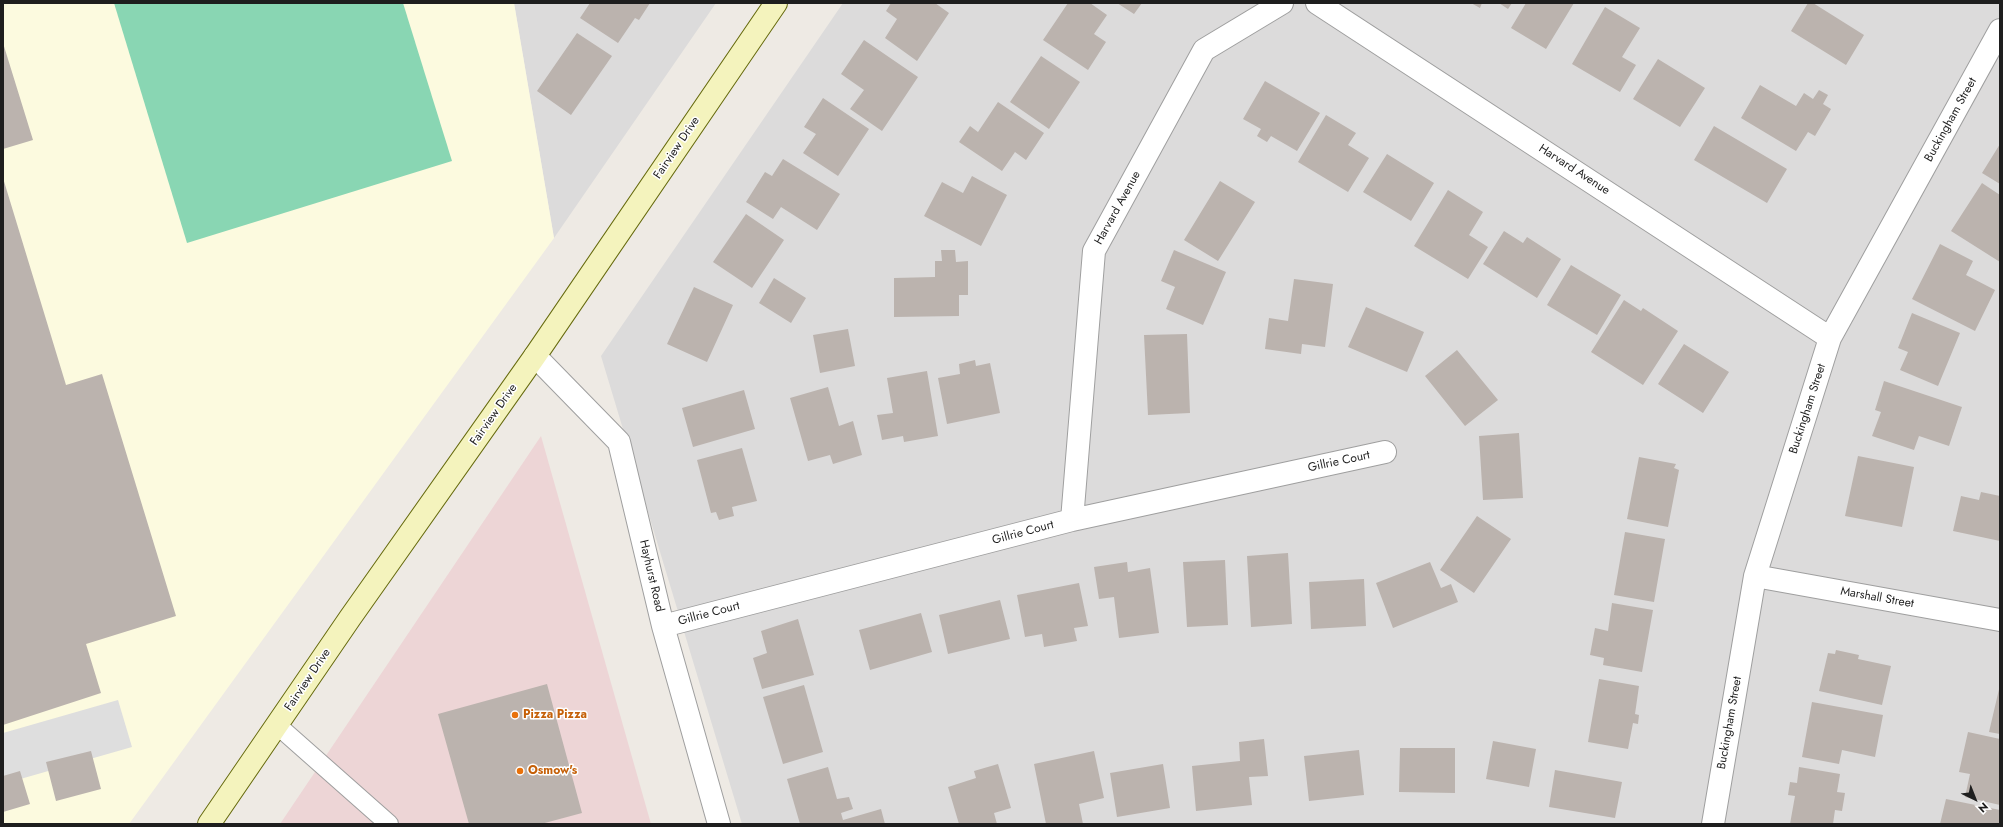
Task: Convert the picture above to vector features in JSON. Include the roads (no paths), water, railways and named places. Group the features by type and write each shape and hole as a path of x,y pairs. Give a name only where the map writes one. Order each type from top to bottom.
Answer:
{"main road":[{"name":"Fairview Drive","path":"208,824 535,356 776,3"}],"street":[{"name":"Harvard Avenue","path":"1072,520 1094,251 1204,50 1282,3"},
{"name":"Harvard Avenue","path":"1318,3 1830,338"},
{"name":"Buckingham Street","path":"1713,824 1755,576 1830,338 2000,30"},
{"name":"Hayhurst Road","path":"535,356 619,442 663,626 719,824"},
{"name":"Gillrie Court","path":"663,626 1072,520 1385,452"},
{"name":"Marshall Street","path":"1755,576 2000,620"}],"lane":[{"path":"277,725 389,824"}],"place":[{"name":"Pizza Pizza","path":"515,715"},
{"name":"Osmow's","path":"520,771"}]}
